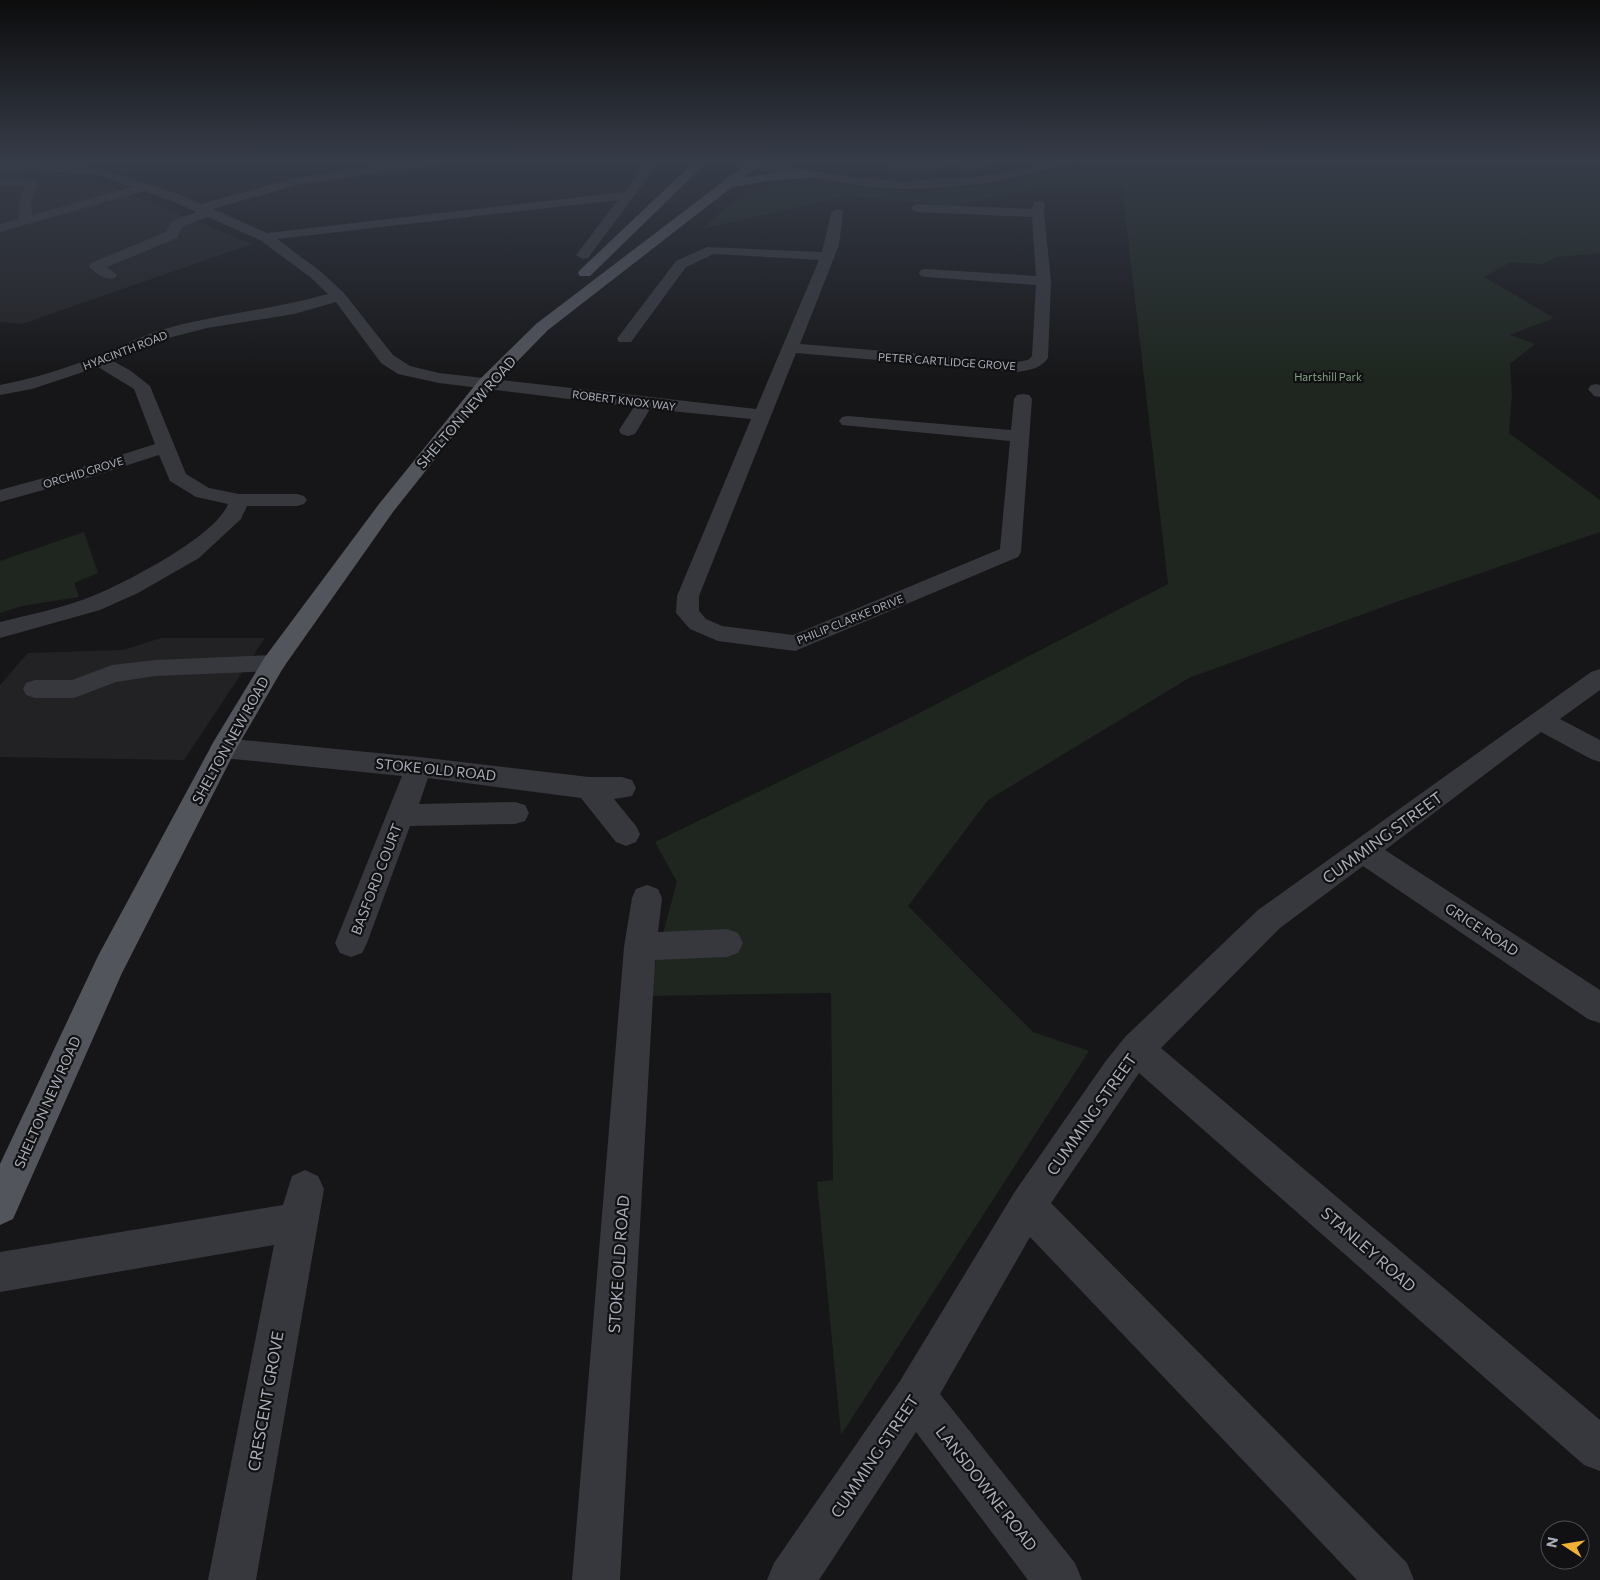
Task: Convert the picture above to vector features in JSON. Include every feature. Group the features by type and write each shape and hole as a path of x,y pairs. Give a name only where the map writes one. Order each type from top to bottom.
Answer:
{"main road":[{"name":"SHELTON NEW ROAD","path":"542,327 571,286 625,235"},
{"path":"620,240 628,235"},
{"name":"SHELTON NEW ROAD","path":"0,1206 109,966 223,748 274,663 386,508 486,384 542,327 662,235"}],"street":[{"path":"110,275 96,266 160,242 172,235"},
{"name":"ROBERT KNOX WAY","path":"260,235 315,274 339,296 388,359 404,370 421,375 486,384 762,415"},
{"path":"265,237 280,235"},
{"path":"583,255 598,235"},
{"path":"762,415 830,251 833,235"},
{"name":"PETER CARTLIDGE GROVE","path":"790,348 1017,367 1033,364 1040,358 1044,281 1041,235"},
{"path":"625,339 681,264 710,246 830,251"},
{"path":"926,273 1044,281"},
{"name":"HYACINTH ROAD","path":"0,390 26,385 100,361 162,335 206,324 294,309 339,296"},
{"path":"100,361 141,386 177,477 203,493 239,500 297,500"},
{"name":"PHILIP CLARKE DRIVE","path":"762,415 688,596 688,614 698,624 718,633 796,643 1010,552 1023,399"},
{"path":"628,430 645,403"},
{"path":"848,421 1020,436"},
{"name":"ORCHID GROVE","path":"0,496 87,472 165,447"},
{"path":"0,630 92,605 130,588 191,553 234,515 239,500"},
{"path":"35,689 74,689 112,674 155,668 274,663"},
{"name":"CUMMING STREET","path":"791,1580 916,1396 1027,1206 1117,1074 1138,1049 1269,919 1600,678"},
{"path":"1540,720 1600,752"},
{"name":"STOKE OLD ROAD","path":"223,748 419,767 589,788 622,788"},
{"name":"BASFORD COURT","path":"351,943 419,767"},
{"path":"589,788 626,834"},
{"name":"BASFORD COURT","path":"401,815 515,813"},
{"name":"GRICE ROAD","path":"1364,851 1600,1008"},
{"name":"STOKE OLD ROAD","path":"596,1580 640,947 647,898"},
{"path":"640,947 728,944"},
{"name":"STANLEY ROAD","path":"1138,1049 1600,1449"},
{"name":"CRESCENT GROVE","path":"0,1272 302,1206 232,1580"},
{"path":"1027,1206 1390,1580"},
{"name":"LANSDOWNE ROAD","path":"916,1396 1058,1580"}],"shaded area":[{"path":"0,235 229,235 252,244 22,324 0,322"},
{"path":"161,638 265,638 184,760 0,757 0,685 28,653 123,650"}],"green space":[{"name":"Hartshill Park","path":"1128,235 1600,235 1600,253 1558,257 1542,264 1511,262 1484,277 1554,318 1510,335 1535,344 1510,364 1512,394 1509,433 1600,500 1600,532 1399,601 1189,678 988,800 908,906 1033,1032 1089,1051 841,1435 817,1182 833,1180 831,993 646,996 677,882 655,842 902,722 1168,584"},
{"path":"84,532 98,573 74,583 79,597 22,606 0,613 0,561"}]}
